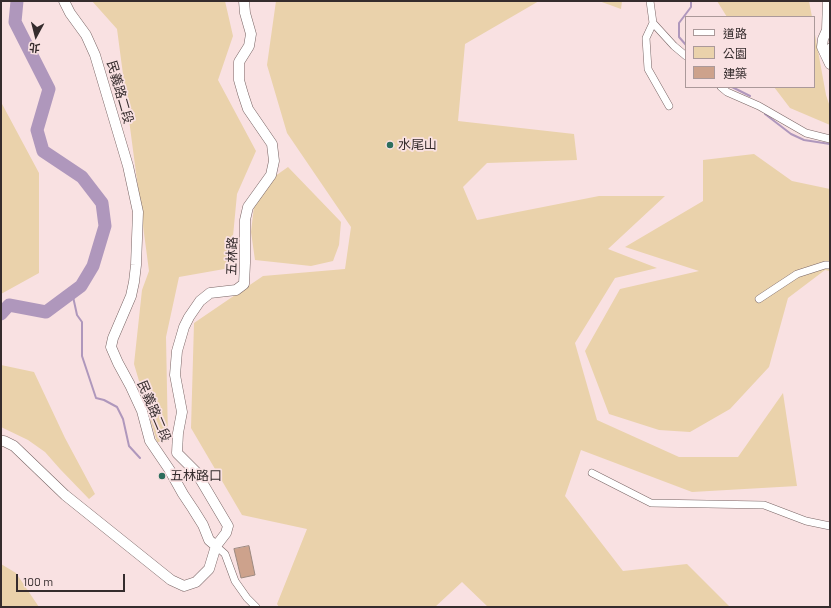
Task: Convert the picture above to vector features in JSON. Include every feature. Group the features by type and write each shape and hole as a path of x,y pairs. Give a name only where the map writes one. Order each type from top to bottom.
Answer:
{"main road":[{"name":"民義路二段","path":"64,1 70,13 86,35 95,55 128,166 138,212 134,282 131,296 113,338 111,347 142,411 150,441 203,525 209,540 216,546"},
{"name":"五林路","path":"216,546 226,533 228,526 196,472 177,453 178,432 182,412 175,376 177,351 184,327 200,301 210,293 236,290 244,284 245,220 248,207 272,175 274,161 272,144 248,108 239,80 239,62 249,46 251,34 245,13 244,1"},
{"path":"828,1 827,30 823,39 822,48 828,55"},
{"path":"1,441 14,446 65,495 171,580 184,586 196,582 209,568 216,546"}],"street":[{"path":"650,1 653,23 646,38 648,69 670,106"},
{"path":"653,23 674,46 685,55"},
{"path":"722,88 727,92 759,106 806,133 830,139"},
{"path":"759,299 797,274 825,265 830,265"},
{"path":"592,473 651,503 764,505 806,521 830,526"},
{"path":"216,546 225,554 235,582 256,607"}],"green space":[{"path":"92,1 225,1 233,36 218,80 256,151 237,194 230,268 179,277 166,337 168,441 157,442 134,364 142,290 149,271 117,29"},
{"path":"276,1 539,1 465,44 458,121 574,134 577,160 487,163 463,187 477,220 599,196 665,196 608,249 657,268 615,278 575,343 597,420 679,457 738,457 783,393 797,486 692,492 581,450 565,496 623,571 687,564 730,607 488,607 462,582 435,607 279,607 277,604 307,529 242,515 191,428 194,323 263,276 345,269 351,227 287,133 267,65"},
{"path":"599,1 622,1 621,9"},
{"path":"717,1 809,1 812,16 726,16"},
{"path":"815,34 826,95 830,107 830,125 790,108 775,88 815,88"},
{"path":"1,102 39,173 39,273 1,294"},
{"path":"754,154 792,181 830,189 830,271 825,270 788,298 769,367 730,409 690,432 659,430 609,414 585,351 620,289 699,271 625,247 703,201 703,160"},
{"path":"288,167 341,222 339,245 333,261 311,266 255,260 251,232 255,198 271,179"},
{"path":"1,365 34,372 65,438 95,494 89,499 45,452 28,440 1,427"},
{"path":"1,564 16,573 39,607 1,607"}],"building":[{"path":"249,546 255,575 241,578 234,549"}],"waterway":[{"path":"1,314 9,305 46,312 81,286 93,266 105,226 102,203 82,177 43,151 37,130 49,89 15,22 17,1"},
{"path":"685,44 679,37 679,23 691,7 691,1"},
{"path":"734,88 750,96"},
{"path":"765,114 791,134 804,140 830,144"},
{"path":"72,292 77,315 82,322 82,356 96,398 104,400 117,407 123,419 129,446 140,458"}],"place":[{"name":"水尾山","path":"390,145"},
{"name":"五林路口","path":"162,476"}]}
